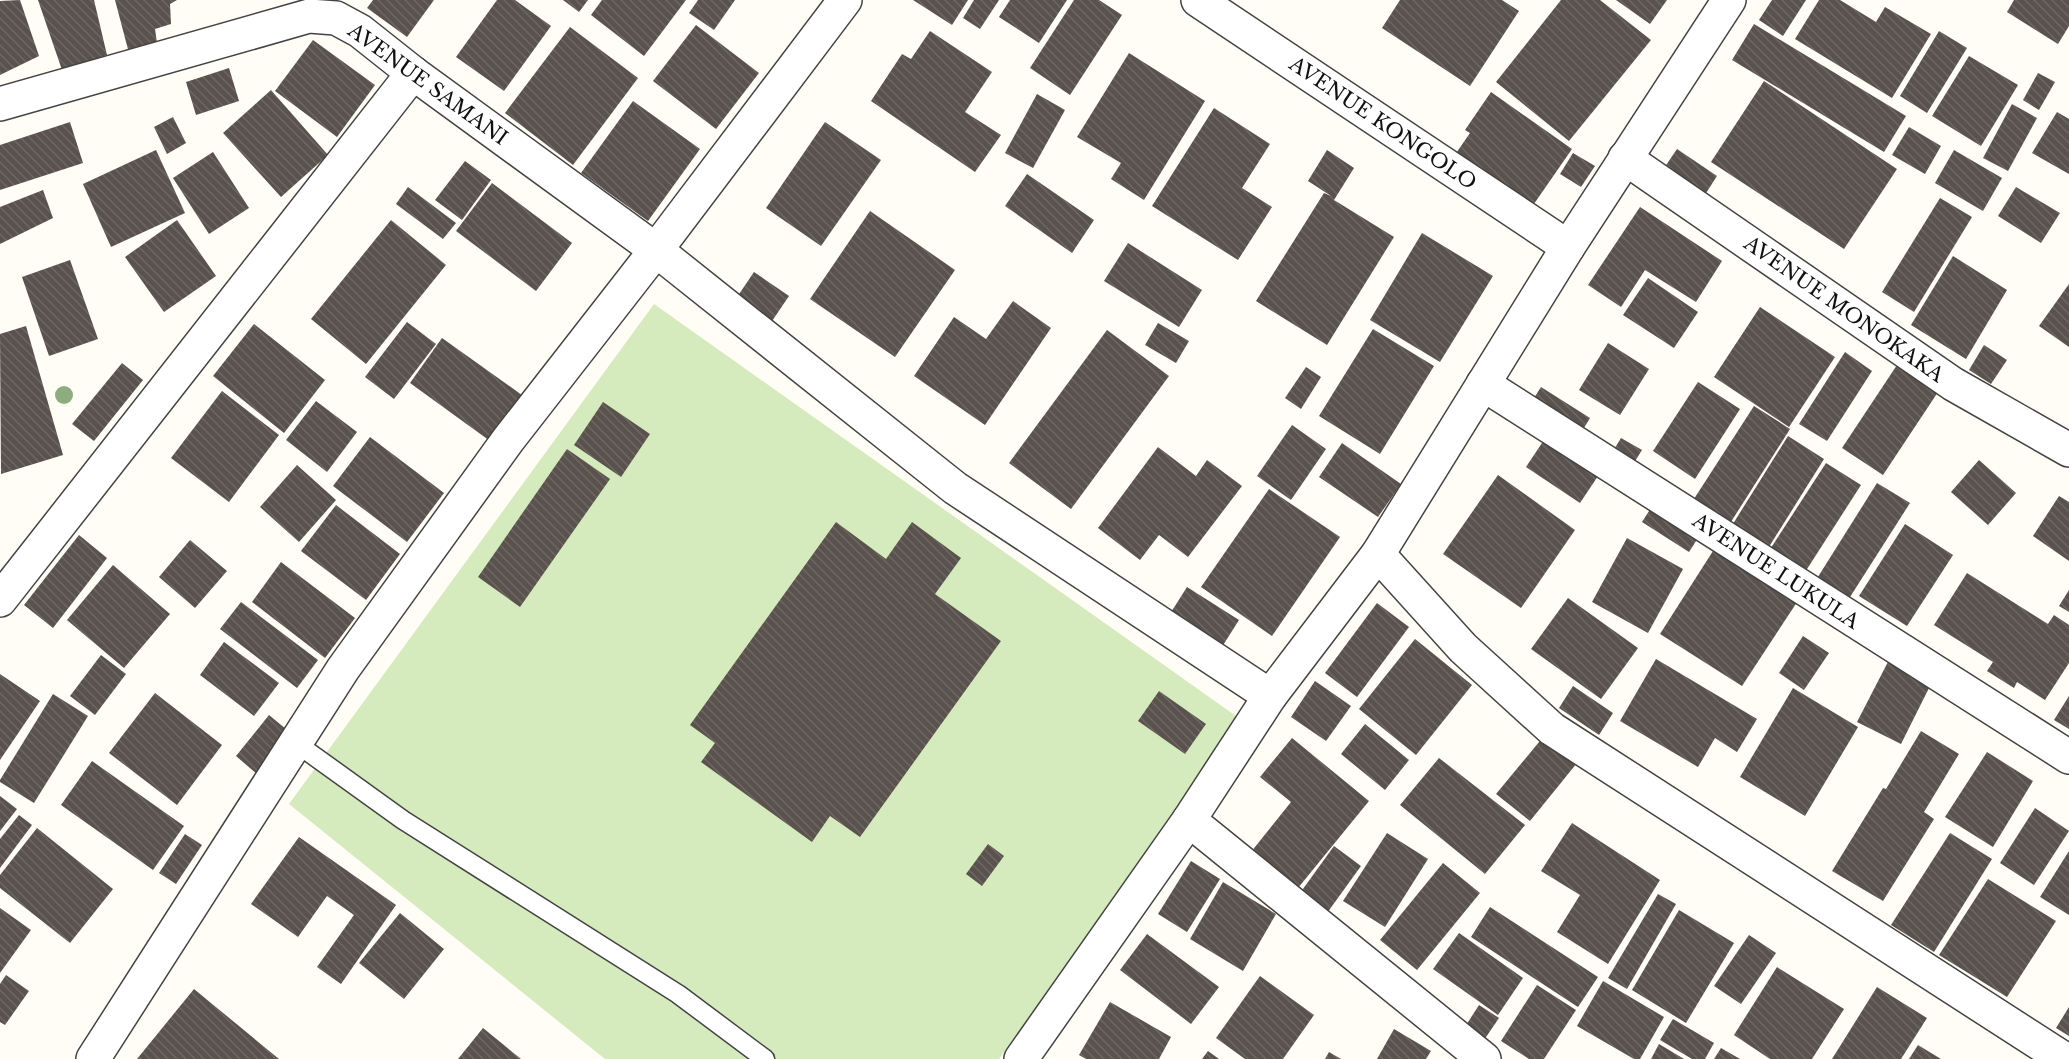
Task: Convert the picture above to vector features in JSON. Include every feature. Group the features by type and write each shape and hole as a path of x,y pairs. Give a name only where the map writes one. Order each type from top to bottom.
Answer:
{"street":[{"name":"AVENUE KONGOLO","path":"1198,0 1568,247"},
{"path":"1021,1059 1189,819 1270,696 1378,554 1568,247 1729,0"},
{"path":"93,1059 343,669 507,440 656,250 839,2"},
{"name":"AVENUE SAMANI","path":"0,104 309,16 336,18 360,31 412,73 656,250 955,488 1270,696"},
{"path":"0,600 412,73"},
{"name":"AVENUE MONOKAKA","path":"1625,158 1953,384 2069,450"},
{"name":"AVENUE LUKULA","path":"1483,384 2069,757"},
{"path":"1378,554 1463,648 1552,729 2064,1059"},
{"path":"1189,819 1484,1059"}],"lane":[{"path":"296,743 403,820 678,993 765,1059"}],"green space":[{"path":"654,304 1243,721 999,1059 605,1059 289,804"}],"building":[{"path":"20,0 39,56 0,75 0,1"},
{"path":"38,0 94,0 107,55 62,70"},
{"path":"115,0 177,0 170,4 171,24 155,29 158,50 130,57"},
{"path":"373,0 434,0 407,37 367,8"},
{"path":"497,0 515,0 551,26 504,91 456,57"},
{"path":"563,0 588,0 579,12"},
{"path":"602,0 686,0 644,56 591,15"},
{"path":"698,0 735,0 714,30 689,13"},
{"path":"913,0 968,0 952,25"},
{"path":"974,0 999,0 980,29 963,18"},
{"path":"1010,0 1067,0 1039,43 999,17"},
{"path":"1074,0 1099,0 1122,15 1070,95 1030,68"},
{"path":"1400,0 1502,0 1519,11 1470,86 1382,28"},
{"path":"1561,0 1600,0 1651,40 1569,141 1496,82"},
{"path":"1616,0 1667,0 1650,24"},
{"path":"1772,0 1806,0 1783,36 1759,20"},
{"path":"1819,0 1840,0 1876,22 1885,7 1931,34 1892,98 1795,39"},
{"path":"2014,0 2069,0 2069,26 2058,44 2007,12"},
{"path":"1754,24 1906,116 1884,152 1732,60"},
{"path":"696,25 759,73 716,129 653,81"},
{"path":"570,27 638,78 573,165 505,113"},
{"path":"930,31 992,72 965,112 1001,135 975,172 871,101 902,54 911,59"},
{"path":"1939,31 1967,48 1927,113 1900,96"},
{"path":"313,40 375,85 337,137 275,91"},
{"path":"1129,53 1205,101 1144,200 1111,179 1121,163 1077,137"},
{"path":"1969,56 2018,85 1981,146 1932,116"},
{"path":"229,68 239,101 196,115 186,82"},
{"path":"2038,73 2055,82 2039,110 2023,100"},
{"path":"1764,81 1897,169 1844,249 1711,162"},
{"path":"271,90 328,155 281,197 223,133"},
{"path":"1491,92 1572,149 1527,214 1450,162 1470,133 1465,130"},
{"path":"1037,94 1065,110 1033,168 1005,153"},
{"path":"633,101 700,149 648,221 581,173"},
{"path":"2012,104 2037,118 2008,171 1983,158"},
{"path":"1214,108 1270,144 1242,188 1272,207 1238,260 1152,206"},
{"path":"2057,112 2069,119 2069,174 2032,153"},
{"path":"173,117 186,143 167,154 154,127"},
{"path":"70,122 83,163 0,190 0,145"},
{"path":"825,122 881,160 821,246 766,208"},
{"path":"1909,127 1941,146 1925,174 1892,155"},
{"path":"1677,149 1717,176 1699,204 1658,177"},
{"path":"156,150 185,213 111,247 83,184"},
{"path":"1327,150 1354,168 1334,200 1394,237 1327,345 1256,301 1324,193 1331,196 1308,181"},
{"path":"1954,150 2002,178 1983,211 1935,183"},
{"path":"213,152 249,208 209,234 173,178"},
{"path":"1573,153 1595,166 1581,187 1560,174"},
{"path":"465,161 491,180 462,220 435,200"},
{"path":"1027,174 1094,220 1072,253 1005,206"},
{"path":"492,183 572,243 536,291 456,231"},
{"path":"408,187 456,223 443,239 396,204"},
{"path":"2016,187 2060,213 2041,243 1998,216"},
{"path":"43,190 53,218 0,244 0,207"},
{"path":"1940,198 1972,217 1914,312 1882,292"},
{"path":"1640,207 1722,261 1696,302 1645,270 1621,307 1588,285"},
{"path":"870,211 955,270 895,357 810,299"},
{"path":"177,220 216,276 164,312 125,257"},
{"path":"391,220 446,265 366,364 311,319"},
{"path":"1422,233 1493,276 1440,362 1370,320"},
{"path":"1128,243 1202,290 1179,327 1104,281"},
{"path":"1953,256 2007,290 1966,359 1911,325"},
{"path":"70,260 98,339 49,356 22,277"},
{"path":"754,272 789,296 768,327 733,303"},
{"path":"1648,278 1698,312 1674,348 1623,315"},
{"path":"2069,284 2069,347 2039,326"},
{"path":"1013,301 1051,328 985,425 914,376 954,317 986,339"},
{"path":"1760,307 1835,357 1789,427 1714,377"},
{"path":"407,322 436,344 394,399 365,377"},
{"path":"1158,323 1189,341 1176,363 1145,345"},
{"path":"254,324 325,380 284,433 213,376"},
{"path":"26,326 63,455 1,474 0,334"},
{"path":"1373,329 1434,366 1380,454 1319,416"},
{"path":"1107,330 1169,376 1071,509 1009,463"},
{"path":"442,338 522,395 490,441 410,383"},
{"path":"1608,343 1649,369 1620,415 1579,390"},
{"path":"1984,345 2007,360 1991,384 1969,370"},
{"path":"1845,352 1872,371 1827,441 1799,424"},
{"path":"122,363 143,380 94,441 72,424"},
{"path":"1897,365 1938,392 1883,475 1842,448"},
{"path":"1306,367 1321,377 1301,409 1285,398"},
{"path":"1698,382 1740,409 1695,479 1653,451"},
{"path":"1541,387 1590,418 1576,441 1527,409"},
{"path":"222,391 279,435 229,502 171,458"},
{"path":"316,401 357,432 327,472 286,440"},
{"path":"603,402 650,434 621,477 574,445"},
{"path":"1754,406 1790,429 1729,525 1692,502"},
{"path":"1292,425 1326,449 1291,500 1257,476"},
{"path":"1550,431 1604,467 1580,503 1526,467"},
{"path":"1788,436 1824,459 1767,550 1731,527"},
{"path":"370,437 444,493 407,542 333,486"},
{"path":"1621,438 1642,450 1627,474 1607,461"},
{"path":"1342,443 1401,484 1378,517 1319,477"},
{"path":"1158,447 1196,476 1207,460 1242,486 1188,557 1159,535 1140,560 1098,528"},
{"path":"567,449 610,479 520,607 478,577"},
{"path":"1979,460 2016,493 1988,525 1951,492"},
{"path":"1826,463 1861,485 1800,580 1765,557"},
{"path":"297,465 336,500 299,542 260,507"},
{"path":"1498,475 1575,530 1521,608 1443,554"},
{"path":"1877,483 1910,503 1843,608 1811,588"},
{"path":"1269,489 1340,537 1272,636 1201,587"},
{"path":"2059,496 2069,502 2069,561 2033,536"},
{"path":"1658,497 1705,527 1689,552 1642,522"},
{"path":"336,505 400,554 366,600 301,551"},
{"path":"836,522 886,559 912,522 961,558 935,594 1001,641 860,837 830,816 812,842 701,762 715,743 690,725"},
{"path":"1905,524 1953,555 1907,626 1859,596"},
{"path":"79,535 107,558 53,628 24,605"},
{"path":"1627,538 1683,569 1648,633 1592,602"},
{"path":"190,540 227,571 195,608 159,577"},
{"path":"1720,540 1803,593 1742,686 1660,634"},
{"path":"281,562 355,618 325,658 252,602"},
{"path":"113,565 170,614 124,668 67,620"},
{"path":"1967,573 2048,624 2054,615 2069,625 2069,663 2045,700 2017,682 2014,688 1987,671 1993,662 1934,625"},
{"path":"1187,587 1239,620 1220,650 1168,617"},
{"path":"2069,590 2069,612 2059,606"},
{"path":"1568,598 1638,648 1601,699 1531,649"},
{"path":"241,602 318,660 297,688 220,629"},
{"path":"1377,603 1409,627 1357,697 1325,673"},
{"path":"1803,636 1829,653 1804,690 1779,673"},
{"path":"1415,639 1472,685 1416,755 1359,709"},
{"path":"224,642 279,683 254,716 200,675"},
{"path":"101,655 126,674 95,715 70,696"},
{"path":"1891,656 1934,678 1901,744 1857,722"},
{"path":"1656,659 1757,719 1737,752 1715,738 1698,767 1620,721"},
{"path":"0,674 40,701 0,760"},
{"path":"1315,681 1351,706 1326,741 1291,717"},
{"path":"1573,686 1613,713 1599,735 1559,708"},
{"path":"1793,688 1858,727 1805,816 1740,777"},
{"path":"1159,691 1206,724 1185,754 1138,721"},
{"path":"155,693 222,745 177,805 109,753"},
{"path":"53,694 88,716 34,803 0,780"},
{"path":"2069,696 2069,729 2054,720"},
{"path":"269,715 292,734 258,775 236,756"},
{"path":"1365,724 1409,760 1385,790 1341,754"},
{"path":"1921,731 1959,754 1924,812 1934,819 1883,901 1832,871"},
{"path":"1544,736 1577,763 1530,821 1496,794"},
{"path":"1292,738 1369,801 1289,899 1243,862 1291,802 1260,777"},
{"path":"1987,752 2033,781 1993,847 1945,817"},
{"path":"1439,758 1525,825 1485,874 1400,805"},
{"path":"92,761 184,826 153,870 61,805"},
{"path":"0,796 17,809 0,831"},
{"path":"2035,808 2069,831 2034,885 2000,863"},
{"path":"19,815 32,825 0,868 0,839"},
{"path":"1572,823 1660,880 1608,964 1557,932 1580,895 1541,871"},
{"path":"37,828 113,889 70,943 0,888 0,875"},
{"path":"1387,833 1428,859 1385,927 1343,901"},
{"path":"1950,833 1992,859 1934,952 1891,925"},
{"path":"185,834 202,845 176,884 159,873"},
{"path":"299,837 396,905 341,984 317,967 354,915 327,896 298,937 251,904"},
{"path":"988,844 1004,856 982,886 966,874"},
{"path":"1334,846 1361,866 1322,920 1295,900"},
{"path":"2069,851 2069,915 2040,897"},
{"path":"1191,861 1220,879 1187,932 1158,914"},
{"path":"1443,863 1480,893 1417,970 1380,940"},
{"path":"1988,879 2056,921 2007,997 1939,955"},
{"path":"1223,882 1276,914 1243,971 1190,939"},
{"path":"1658,894 1676,904 1627,989 1608,978"},
{"path":"1490,907 1598,977 1578,1007 1471,937"},
{"path":"0,908 31,930 0,973"},
{"path":"1679,910 1734,943 1686,1023 1632,990"},
{"path":"400,913 444,949 404,999 359,963"},
{"path":"1459,933 1523,978 1498,1015 1433,969"},
{"path":"1147,934 1219,987 1191,1024 1120,970"},
{"path":"1749,935 1776,953 1741,1004 1714,986"},
{"path":"1777,967 1844,1009 1812,1059 1770,1059 1734,1035"},
{"path":"6,975 29,991 5,1025 0,1022 0,984"},
{"path":"1260,976 1314,1015 1283,1059 1245,1059 1216,1038"},
{"path":"1603,981 1664,1017 1640,1059 1634,1059 1577,1026"},
{"path":"1537,985 1576,1010 1544,1059 1529,1059 1501,1041"},
{"path":"1877,987 1927,1018 1901,1059 1832,1059"},
{"path":"194,989 279,1059 137,1059"},
{"path":"1110,1002 1171,1037 1159,1059 1086,1059 1079,1055"},
{"path":"1479,1005 1499,1018 1482,1043 1463,1030"},
{"path":"2069,1007 2069,1036 2056,1028"},
{"path":"1673,1019 1714,1043 1705,1059 1692,1059 1660,1040"},
{"path":"483,1028 521,1059 458,1059"},
{"path":"1394,1029 1431,1051 1426,1059 1377,1059"},
{"path":"1659,1044 1684,1059 1651,1059"},
{"path":"1918,1045 1941,1059 1909,1059"},
{"path":"1721,1048 1740,1059 1714,1059"},
{"path":"1208,1051 1219,1059 1202,1059"},
{"path":"1329,1052 1341,1059 1325,1059"}]}
